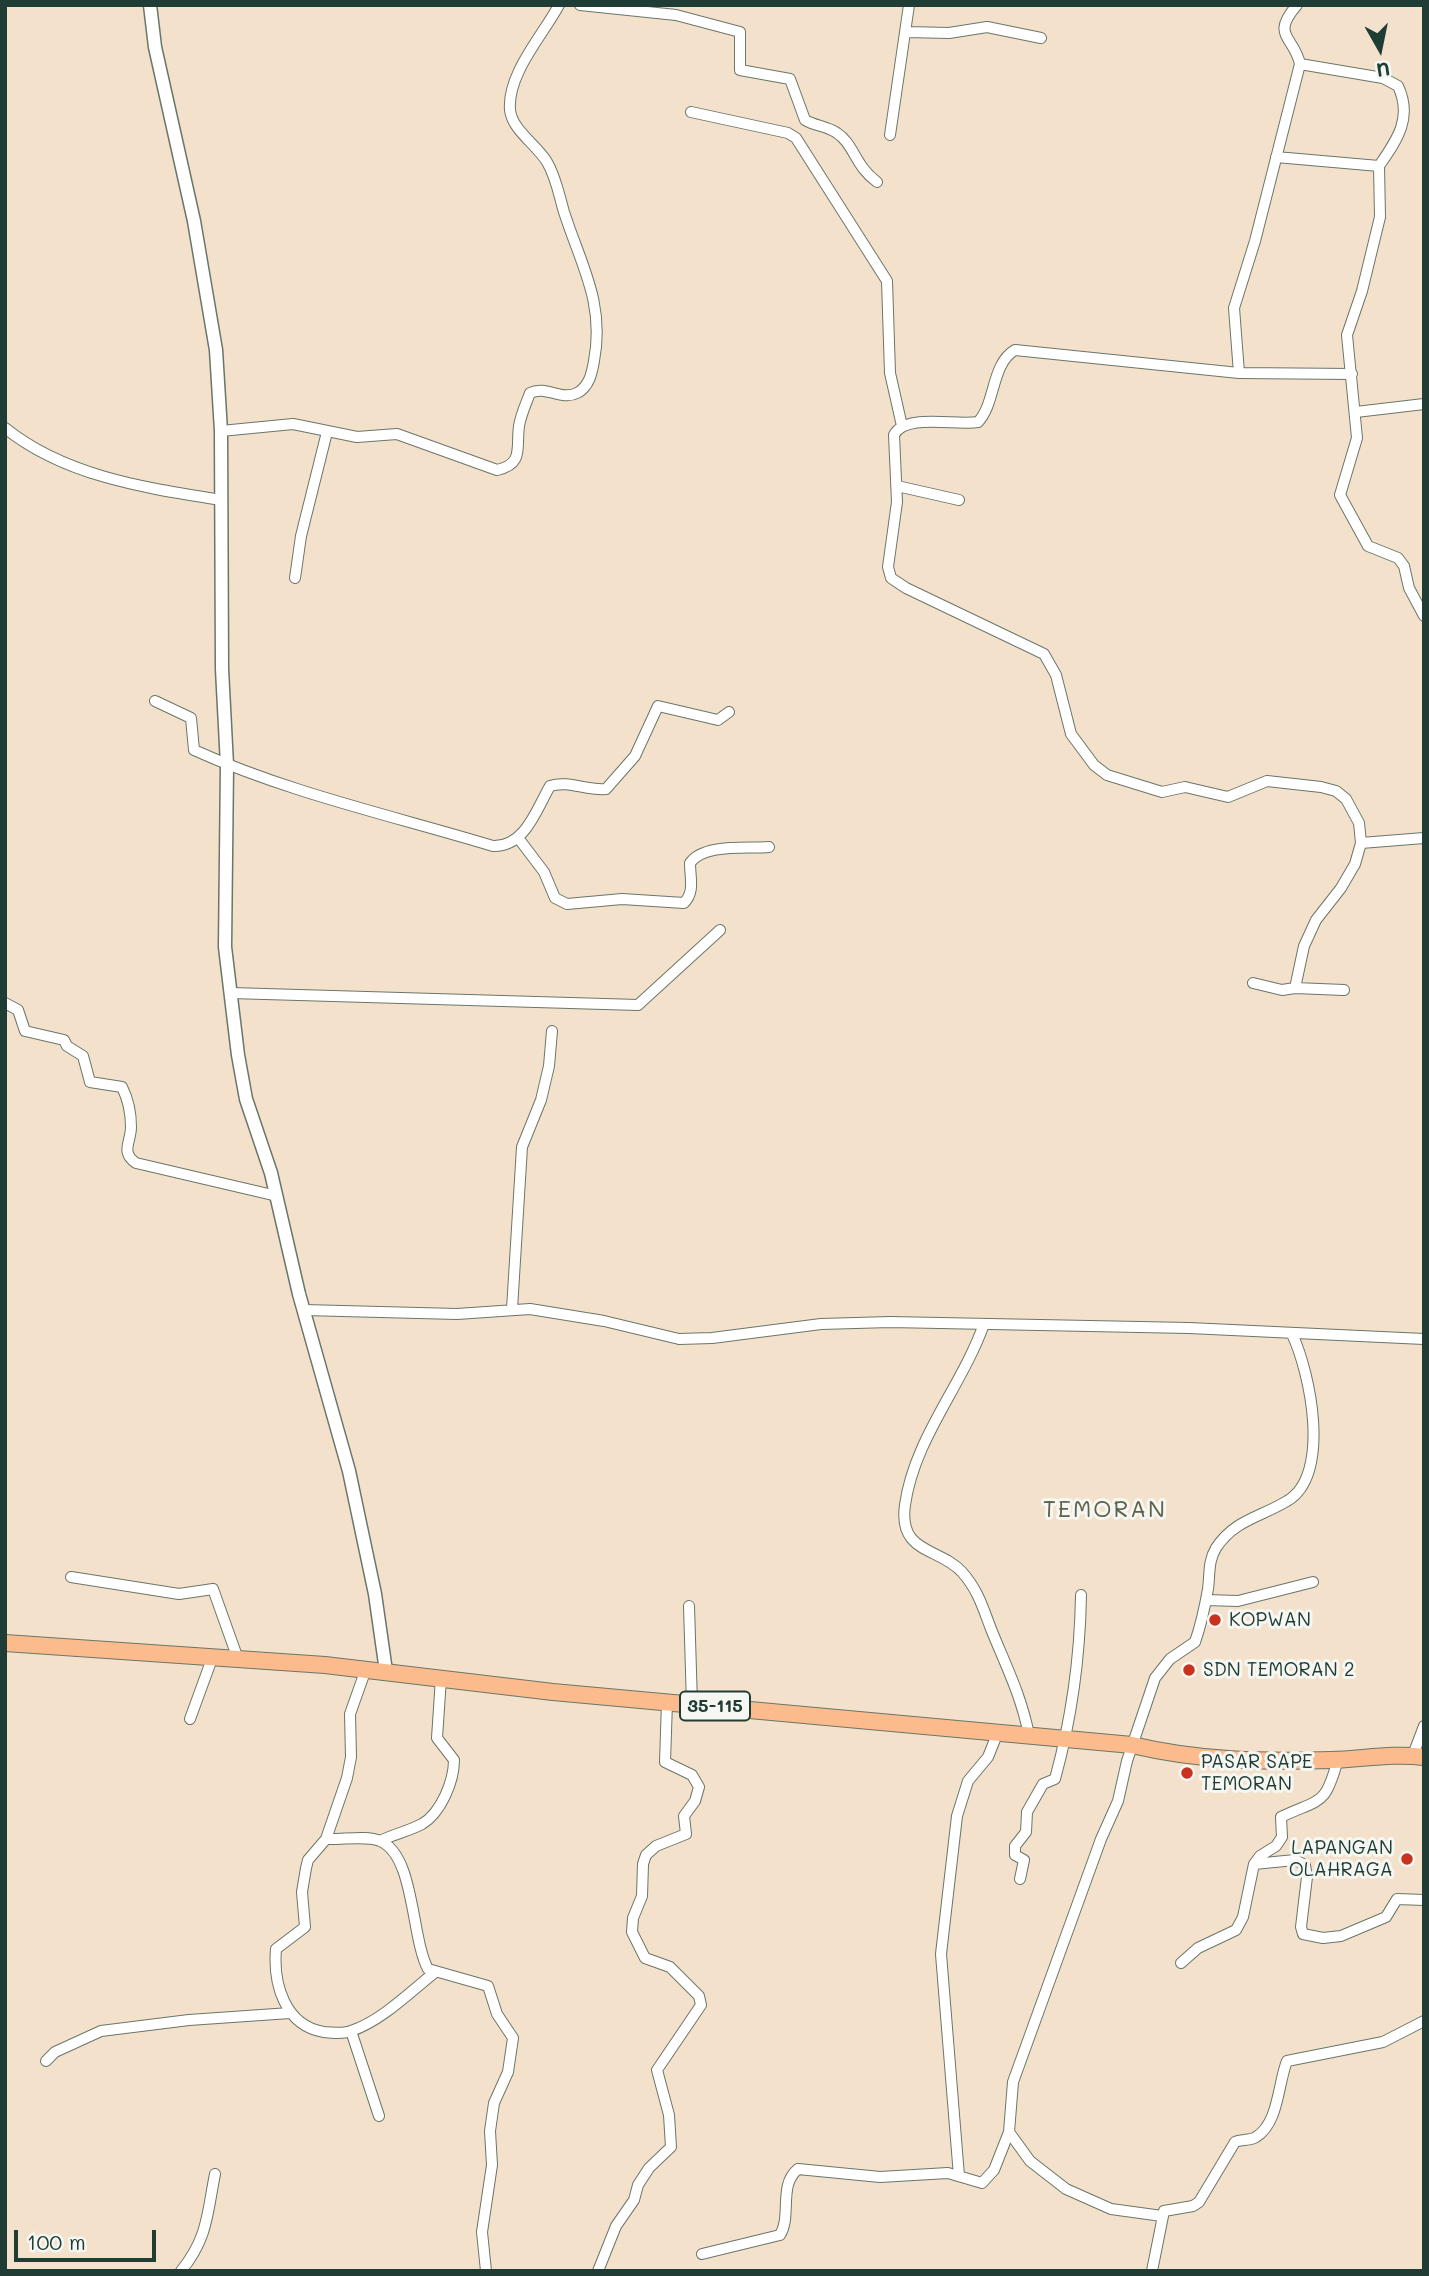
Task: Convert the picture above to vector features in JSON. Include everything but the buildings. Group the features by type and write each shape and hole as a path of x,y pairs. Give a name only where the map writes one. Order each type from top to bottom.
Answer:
{"main road":[{"name":"35-115","path":"5,1643 366,1669 667,1702 1066,1738 1234,1761 1418,1756"}],"street":[{"path":"150,5 155,47 194,220 209,305 221,431 222,669 227,765 225,931 246,1099 277,1196 304,1310 353,1490 379,1615 386,1671"},
{"path":"221,431 293,424 357,437 397,434 497,470 513,464 518,458 521,419 530,393 545,390 567,395 576,393 588,382 596,346 595,299 553,175 541,152 510,113 510,100 518,75 559,5"},
{"path":"580,5 650,9 740,32 740,70 790,79 805,120 838,133 849,145 863,172 877,182"},
{"path":"890,135 909,5"},
{"path":"1239,373 1234,308 1300,64 1284,34 1284,25 1297,5"},
{"path":"907,32 949,33 987,27 1041,38"},
{"path":"1300,64 1383,78 1398,86 1404,105 1404,123 1379,166 1380,217 1362,292 1347,335 1356,412 1355,451 1341,486 1343,505 1368,546 1398,558 1404,566 1409,589 1424,616"},
{"path":"691,112 788,132 796,138 887,281 890,373 902,426"},
{"path":"1276,157 1379,166"},
{"path":"1295,988 1304,946 1312,929 1355,864 1361,843 1359,823 1346,799 1336,791 1267,781 1222,797 1185,787 1154,790 1107,775 1094,765 1071,734 1056,675 1044,654 906,588 891,578 888,567 897,513 893,443 896,431 902,426 918,422 978,422 1002,365 1015,350 1239,373 1352,374"},
{"path":"1356,412 1424,404"},
{"path":"5,428 38,452 105,477 221,500"},
{"path":"295,578 301,536 327,432"},
{"path":"897,486 960,500"},
{"path":"155,701 191,718 194,750 227,765 494,846 507,846 519,839 550,786 561,782 593,790 606,789 635,756 658,706 718,720 729,712"},
{"path":"1361,843 1424,838"},
{"path":"519,839 544,872 555,898 567,904 622,899 684,904 690,898 692,886 690,863 699,855 718,850 769,847"},
{"path":"231,993 638,1006 720,930"},
{"path":"1253,982 1282,990 1344,990"},
{"path":"5,1003 18,1010 25,1031 57,1036 83,1056 90,1082 122,1087 129,1107 131,1129 126,1150 129,1158 136,1163 277,1196"},
{"path":"512,1309 522,1147 541,1100 552,1031"},
{"path":"304,1310 457,1314 512,1309 567,1314 679,1339 712,1338 821,1324 984,1324 1200,1329 1424,1339"},
{"path":"984,1324 970,1361 928,1437 909,1488 905,1522 916,1546 959,1569 980,1596 1014,1679 1029,1735"},
{"path":"702,2254 780,2235 786,2193 791,2175 798,2169 880,2177 948,2173 975,2183 986,2180 1009,2132 1013,2082 1101,1839 1118,1801 1132,1745 1155,1678 1170,1659 1195,1642 1206,1600 1210,1559 1220,1543 1246,1519 1291,1499 1307,1472 1313,1420 1302,1357 1292,1334"},
{"path":"71,1577 179,1594 212,1589 238,1659"},
{"path":"1206,1600 1238,1601 1313,1582"},
{"path":"1020,1879 1024,1860 1015,1855 1015,1846 1026,1832 1027,1812 1043,1784 1055,1779 1066,1738 1080,1654 1081,1595"},
{"path":"690,1606 692,1704"},
{"path":"190,1719 213,1656"},
{"path":"366,1669 351,1714 351,1766 326,1839 308,1860 302,1892 304,1927 276,1948 278,1983 290,2013 303,2026 314,2030 351,2031 379,2015 434,1973"},
{"path":"326,1839 380,1841 428,1820 435,1812 449,1784 454,1760 437,1738 441,1678"},
{"path":"598,2271 616,2226 635,2200 638,2185 649,2168 671,2147 667,2106 657,2070 701,2004 699,1996 670,1967 645,1958 632,1932 633,1918 642,1896 641,1871 646,1855 656,1846 686,1834 684,1815 695,1801 699,1787 692,1774 665,1762 667,1702"},
{"path":"1418,1756 1424,1726"},
{"path":"959,2176 941,1954 957,1816 968,1781 988,1757 998,1732"},
{"path":"1181,1963 1198,1948 1236,1930 1249,1895 1254,1864 1260,1856 1280,1842 1282,1816 1309,1807 1327,1793 1338,1759"},
{"path":"380,1841 391,1850 400,1865 408,1890 419,1953 428,1969 434,1973 459,1976 488,1986 497,2014 513,2038 508,2072 494,2103 490,2131 492,2165 482,2232 486,2271"},
{"path":"1254,1864 1295,1860 1305,1866 1307,1877 1301,1927 1303,1934 1308,1937 1340,1936 1386,1917 1397,1899 1424,1900"},
{"path":"46,2061 55,2052 101,2031 189,2020 290,2013"},
{"path":"1152,2271 1162,2216 1170,2208 1193,2206 1199,2202 1235,2142 1253,2139 1264,2130 1278,2097 1287,2060 1382,2042 1424,2021"},
{"path":"351,2031 379,2116"},
{"path":"1009,2132 1030,2161 1066,2189 1111,2209 1162,2216"},
{"path":"181,2271 200,2247 204,2236 215,2174"}],"place":[{"name":"KOPWAN","path":"1215,1620"},
{"name":"SDN TEMORAN 2","path":"1189,1670"},
{"name":"PASAR SAPE TEMORAN","path":"1187,1773"},
{"name":"LAPANGAN OLAHRAGA","path":"1407,1859"}],"district":[{"name":"TEMORAN","path":"1105,1510"}]}
